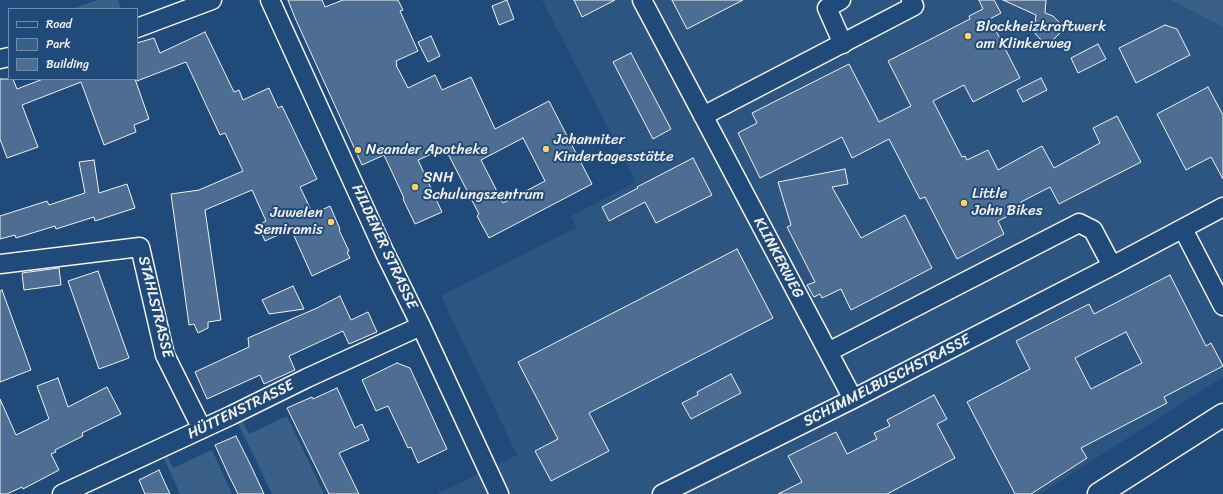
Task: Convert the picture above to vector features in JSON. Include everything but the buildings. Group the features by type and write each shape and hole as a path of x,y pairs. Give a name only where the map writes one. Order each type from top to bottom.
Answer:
{"main road":[{"path":"1099,494 1223,415"}],"street":[{"path":"138,28 212,0"},
{"name":"HILDENER STRASSE","path":"270,0 385,253 421,326 499,494"},
{"name":"KLINKERWEG","path":"642,0 853,399"},
{"path":"841,0 827,8 843,44"},
{"path":"703,116 914,6 911,0"},
{"name":"SCHIMMELBUSCHSTRASSE","path":"662,494 853,399 1112,266 1223,207"},
{"path":"828,352 1079,223 1093,230 1112,266"},
{"path":"1183,229 1223,306"},
{"name":"STAHLSTRASSE","path":"0,264 140,247 165,355 202,429"},
{"name":"HÜTTENSTRASSE","path":"62,494 421,326"}],"shaded area":[{"path":"542,0 1170,0 1223,27 1223,377 1040,494 437,494 517,455 441,296 576,228 571,216 636,182"}],"green space":[{"path":"97,0 118,0 121,8 75,8"},
{"path":"1170,0 1223,0 1223,27"},
{"path":"287,416 324,494 272,494 238,423 242,421 249,434"},
{"path":"212,450 232,494 180,494 163,456 167,455 173,468"}],"place":[{"name":"Blockheizkraftwerk am Klinkerweg","path":"968,36"},
{"name":"Johanniter Kindertagesstätte","path":"546,149"},
{"name":"Neander Apotheke","path":"358,150"},
{"name":"SNH Schulungszentrum","path":"415,187"},
{"name":"Little John Bikes","path":"964,203"},
{"name":"Juwelen Semiramis","path":"331,222"}]}
